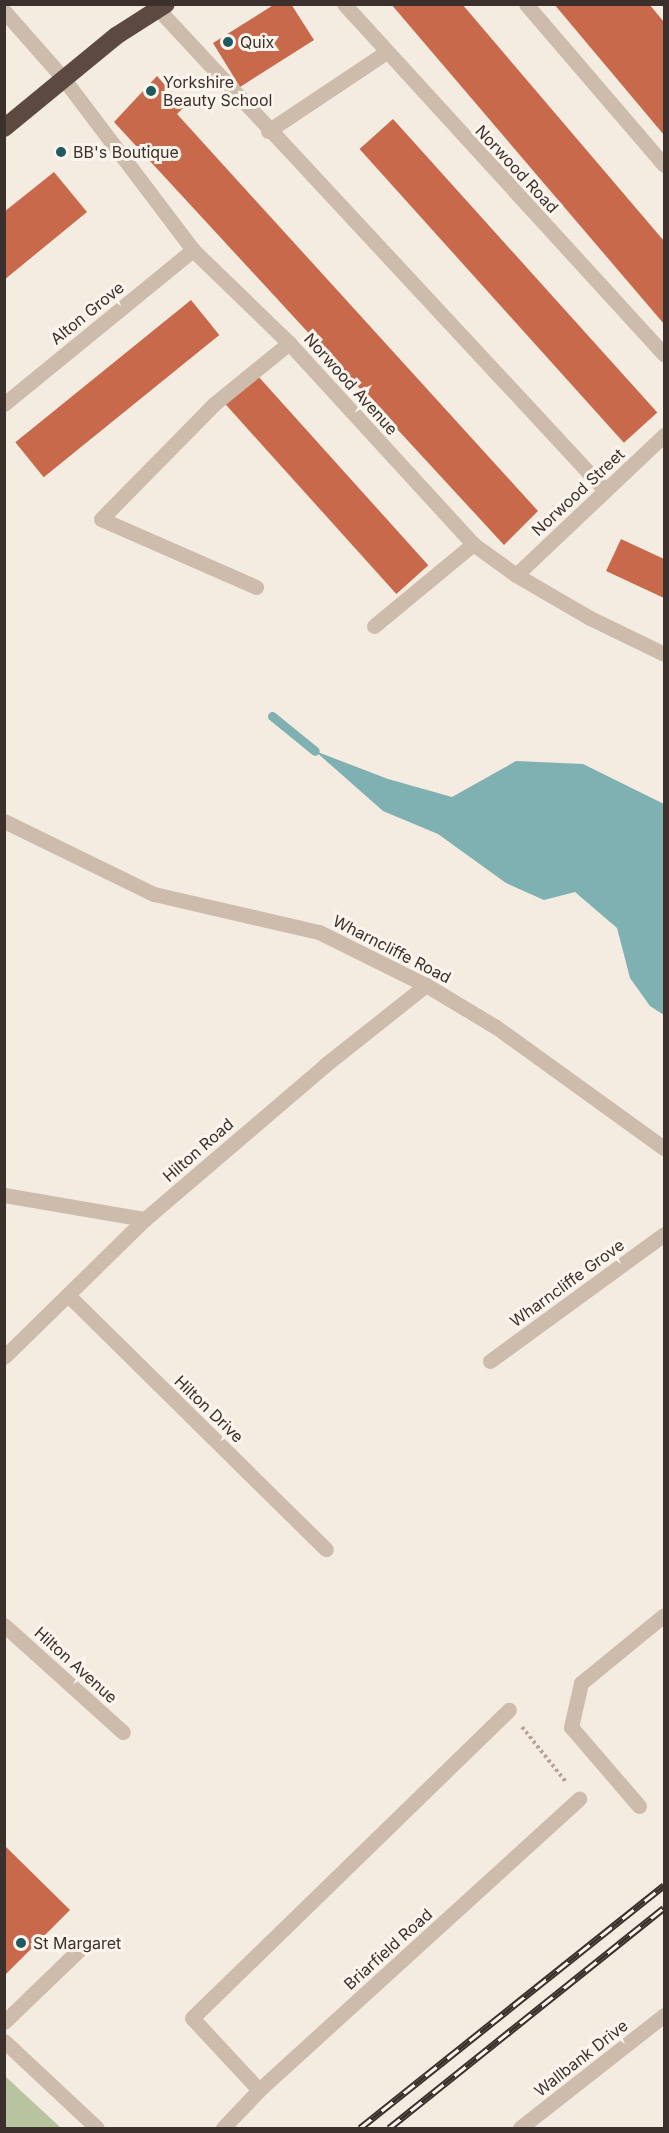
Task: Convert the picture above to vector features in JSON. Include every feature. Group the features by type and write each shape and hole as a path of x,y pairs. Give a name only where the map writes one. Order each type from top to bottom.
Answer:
{"highway":[{"path":"4,128 63,78 162,7"}],"street":[{"name":"Norwood Road","path":"345,4 385,52 664,355"},
{"path":"526,4 664,165"},
{"path":"162,7 268,131 605,490"},
{"name":"Norwood Avenue","path":"4,10 63,78 193,250 289,343 473,544 516,575 590,618 664,654"},
{"path":"268,131 385,52"},
{"name":"Alton Grove","path":"4,404 193,250"},
{"path":"256,587 101,519 214,404 289,343"},
{"name":"Norwood Street","path":"516,575 664,435"},
{"path":"374,626 473,544"},
{"name":"Wharncliffe Road","path":"4,821 154,894 319,932 426,985 496,1027 664,1148"},
{"name":"Hilton Road","path":"4,1357 145,1220 325,1065 426,985"},
{"path":"4,1195 145,1220"},
{"name":"Wharncliffe Grove","path":"490,1361 664,1234"},
{"name":"Hilton Drive","path":"68,1295 326,1549"},
{"path":"639,1806 572,1727 581,1683 664,1615"},
{"name":"Hilton Avenue","path":"4,1625 123,1732"},
{"path":"260,2090 192,2018 509,1710"},
{"name":"Briarfield Road","path":"223,2128 260,2090 579,1799"},
{"path":"4,2022 83,1946"},
{"name":"Wallbank Drive","path":"520,2128 664,2015"},
{"path":"4,2041 97,2128"}],"path":[{"path":"509,1710 579,1799"}],"green space":[{"path":"5,2076 61,2128 5,2128"}],"water":[{"path":"315,751 388,779 452,797 516,761 583,764 664,804 664,1015 650,1006 630,978 617,928 575,892 544,900 506,883 438,834 383,811"}],"building":[{"path":"275,4 291,4 314,40 240,87 213,43"},
{"path":"391,4 462,4 664,241 664,324"},
{"path":"554,4 649,4 664,22 664,135"},
{"path":"157,76 184,107 177,114 538,511 504,545 114,122"},
{"path":"393,119 657,413 624,443 360,149"},
{"path":"54,172 87,212 4,280 4,212"},
{"path":"191,300 219,335 44,477 15,442"},
{"path":"257,375 428,565 396,594 225,404"},
{"path":"621,539 664,559 664,598 606,571"},
{"name":"St Margaret","path":"4,1845 70,1910 4,1976"}],"waterway":[{"path":"272,716 315,751"}],"railway":[{"path":"360,2128 664,1885"},
{"path":"389,2128 664,1908"}],"place":[{"name":"Quix","path":"228,42"},
{"name":"Yorkshire Beauty School","path":"151,91"},
{"name":"BB's Boutique","path":"61,152"},
{"name":"St Margaret","path":"21,1943"}]}
